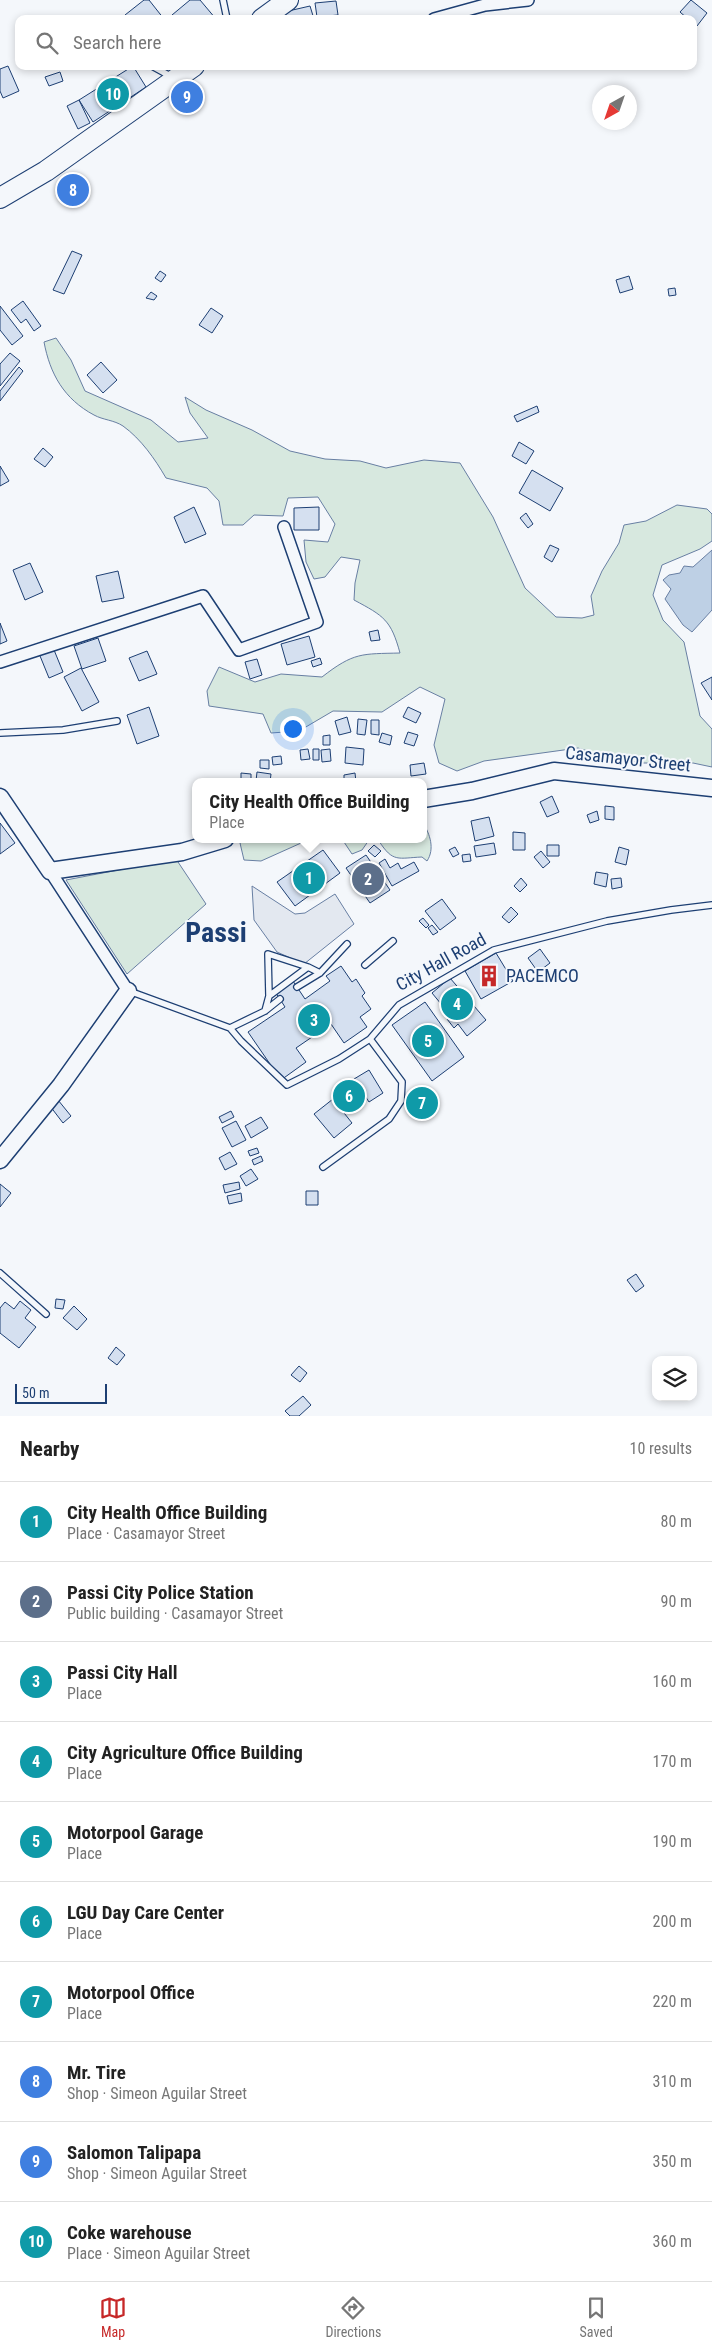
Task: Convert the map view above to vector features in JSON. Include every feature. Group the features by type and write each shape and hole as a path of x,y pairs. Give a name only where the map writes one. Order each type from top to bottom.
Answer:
{"highway":[{"path":"267,15 288,0"},
{"path":"0,198 46,171 188,70"}],"street":[{"path":"448,15 484,5 528,0"},
{"path":"0,662 203,596 239,650 317,622 284,527"},
{"name":"Casamayor Street","path":"427,798 472,791 554,772 712,788"},
{"path":"0,797 128,990 61,1085 0,1160"},
{"path":"50,871 182,852 212,843"}],"lane":[{"path":"223,0 226,15"},
{"path":"159,70 176,79"},
{"path":"0,733 63,730 117,722"},
{"name":"City Hall Road","path":"230,1028 287,1085 339,1059 370,1038 399,1005 494,950 607,921 712,905"},
{"path":"366,965 393,941"},
{"path":"297,987 320,972 347,944"},
{"path":"265,1011 269,996 268,954 320,972"},
{"path":"269,996 308,968"},
{"path":"128,990 230,1028 265,1011 280,999"},
{"path":"323,1167 389,1119 401,1100 402,1082 370,1038"},
{"path":"0,1273 46,1314"}],"shaded area":[{"path":"56,338 71,360 85,391 151,420 178,442 208,438 190,413 185,397 206,410 252,430 290,451 325,459 360,461 386,468 424,460 460,463 493,517 525,588 556,617 582,618 594,615 591,596 602,571 619,543 624,525 646,521 677,505 707,509 712,514 712,541 700,549 662,565 653,595 663,620 684,642 700,716 712,729 712,767 693,763 643,763 607,757 578,748 484,761 457,771 439,763 434,745 445,699 420,687 382,712 333,711 299,731 271,733 263,714 209,706 207,691 219,667 255,682 281,674 322,677 342,663 359,656 400,653 397,642 385,620 373,610 354,600 355,583 360,560 341,557 325,577 314,579 306,562 304,540 328,542 335,524 318,497 288,498 283,516 254,515 243,525 223,525 219,501 207,488 166,478 147,450 130,431 120,424 94,415 74,401 60,384 50,365 44,342"},
{"path":"427,830 431,842 431,852 427,861 422,857 397,858 388,853 380,843 427,843"},
{"path":"240,843 301,843 261,861 244,860"},
{"path":"345,843 367,843 362,850 352,854"},
{"path":"176,859 206,904 127,974 66,880"},
{"path":"252,886 295,914 305,913 335,894 354,924 304,964 277,952 254,920"}],"water":[{"path":"712,550 712,610 692,632 683,625 665,599 671,589 663,580 669,575 680,573 684,566 693,567"}],"building":[{"path":"144,0 149,0 161,15 125,15"},
{"path":"190,0 200,0 213,15 172,15"},
{"path":"691,0 707,13 697,26 697,15 683,15 680,12"},
{"path":"336,1 338,15 317,15 315,3"},
{"path":"310,6 313,15 285,15 284,12"},
{"path":"8,66 19,91 3,98 0,91 0,69"},
{"path":"127,70 135,70 146,87 93,122 79,100"},
{"path":"60,72 63,81 49,86 45,77"},
{"path":"79,100 90,123 78,129 67,106"},
{"path":"72,251 82,255 64,294 53,290"},
{"path":"160,271 166,275 161,282 155,278"},
{"path":"629,276 633,289 620,293 616,280"},
{"path":"675,288 676,295 669,296 668,289"},
{"path":"151,292 157,296 154,300 146,298"},
{"path":"23,301 41,326 34,331 26,319 21,323 11,310"},
{"path":"0,306 23,336 12,345 0,330"},
{"path":"211,308 223,316 212,333 199,325"},
{"path":"10,353 20,361 0,386 0,364"},
{"path":"101,362 117,380 103,393 87,375"},
{"path":"19,367 23,371 0,401 0,391"},
{"path":"537,406 539,412 517,422 514,416"},
{"path":"519,442 534,451 526,464 512,456"},
{"path":"43,448 53,457 45,467 34,459"},
{"path":"0,466 9,481 0,486"},
{"path":"532,470 563,488 550,511 519,493"},
{"path":"194,507 206,534 185,543 174,517"},
{"path":"319,507 319,530 294,530 294,508"},
{"path":"526,513 533,524 528,528 520,518"},
{"path":"550,545 559,549 552,562 544,557"},
{"path":"30,563 43,592 25,600 13,570"},
{"path":"118,571 124,598 102,602 96,576"},
{"path":"0,623 7,641 0,644"},
{"path":"378,630 380,640 371,641 369,632"},
{"path":"309,636 315,657 287,665 281,644"},
{"path":"98,638 106,661 82,669 74,646"},
{"path":"52,645 63,672 49,678 38,651"},
{"path":"147,651 157,674 139,681 129,658"},
{"path":"320,658 322,664 313,667 311,661"},
{"path":"257,659 262,675 250,679 245,662"},
{"path":"81,668 99,702 82,711 64,677"},
{"path":"712,677 712,700 701,683"},
{"path":"149,707 159,736 137,744 127,715"},
{"path":"408,707 421,713 416,723 403,717"},
{"path":"347,717 351,732 339,735 335,721"},
{"path":"358,719 367,720 365,735 357,734"},
{"path":"371,720 379,720 379,735 371,734"},
{"path":"408,732 418,735 414,746 404,743"},
{"path":"382,733 392,736 390,745 379,742"},
{"path":"330,735 330,745 323,745 323,736"},
{"path":"346,747 364,749 363,765 345,763"},
{"path":"308,749 310,759 301,760 300,750"},
{"path":"313,749 319,749 319,760 313,760"},
{"path":"330,749 331,761 322,762 321,750"},
{"path":"281,756 282,764 273,765 272,757"},
{"path":"260,760 269,760 269,769 260,768"},
{"path":"424,763 426,774 411,776 410,765"},
{"path":"257,772 271,774 270,778 256,778"},
{"path":"241,773 251,774 251,778 241,778"},
{"path":"355,773 356,778 344,778 344,775"},
{"path":"552,796 559,812 547,817 540,802"},
{"path":"605,806 614,807 614,820 605,819"},
{"path":"597,811 599,820 590,823 587,815"},
{"path":"489,817 494,836 475,841 471,821"},
{"path":"0,823 15,843 0,854"},
{"path":"513,832 525,833 525,850 513,850"},
{"path":"494,843 496,854 476,857 474,846"},
{"path":"374,845 381,851 375,857 368,851"},
{"path":"547,845 559,845 559,856 547,856"},
{"path":"455,847 459,854 453,857 449,850"},
{"path":"619,847 629,850 626,865 615,862"},
{"path":"323,850 340,873 295,906 277,882"},
{"path":"541,851 550,862 543,868 534,857"},
{"path":"470,854 471,861 463,862 462,855"},
{"path":"366,855 390,890 370,903 346,868"},
{"path":"385,859 390,868 398,863 401,869 414,862 419,871 392,886 379,863"},
{"path":"596,872 608,874 606,887 594,884"},
{"path":"521,878 527,885 520,892 514,886"},
{"path":"621,878 622,887 612,889 611,879"},
{"path":"442,899 456,918 440,930 425,911"},
{"path":"511,907 518,914 509,923 502,917"},
{"path":"423,918 429,925 426,928 419,921"},
{"path":"432,925 438,932 433,935 428,928"},
{"path":"540,949 550,963 538,972 528,958"},
{"name":"PACEMCO","path":"496,953 513,981 481,999 465,971"},
{"path":"341,966 352,982 356,979 365,993 362,996 371,1009 360,1017 367,1027 344,1043 331,1024 296,1048 306,1062 281,1080 248,1032 285,1007 276,993 293,981 305,999 330,981 326,976"},
{"path":"450,978 486,1020 467,1036 458,1024 454,1028 447,1019 451,1016 432,993"},
{"path":"425,1002 464,1057 432,1081 392,1025"},
{"path":"369,1070 383,1093 369,1102 354,1079"},
{"path":"352,1082 363,1099 347,1110 336,1093"},
{"path":"423,1087 438,1107 420,1120 405,1099"},
{"path":"333,1099 352,1123 334,1138 314,1114"},
{"path":"58,1100 71,1116 63,1123 50,1106"},
{"path":"231,1111 234,1117 222,1123 219,1117"},
{"path":"261,1117 268,1128 251,1138 245,1126"},
{"path":"236,1121 246,1140 232,1147 222,1128"},
{"path":"257,1148 259,1153 250,1156 248,1151"},
{"path":"230,1152 237,1164 225,1170 219,1158"},
{"path":"261,1156 263,1161 254,1165 252,1160"},
{"path":"251,1169 258,1179 246,1186 240,1176"},
{"path":"239,1182 240,1189 225,1193 223,1185"},
{"path":"0,1184 11,1193 0,1207"},
{"path":"306,1191 318,1191 318,1205 306,1205"},
{"path":"241,1193 242,1201 229,1204 227,1196"},
{"path":"636,1274 644,1286 636,1292 627,1280"},
{"path":"56,1299 65,1300 63,1309 55,1308"},
{"path":"20,1301 31,1310 25,1318 36,1327 19,1348 0,1333 0,1308 5,1302 14,1309"},
{"path":"74,1306 87,1319 77,1330 63,1318"},
{"path":"116,1347 125,1355 117,1365 108,1358"},
{"path":"299,1366 307,1373 300,1382 291,1375"},
{"path":"303,1396 311,1405 299,1416 290,1416 285,1411"}],"place":[{"name":"Coke warehouse","path":"113,94"},
{"name":"Salomon Talipapa","path":"187,97"},
{"name":"Mr. Tire","path":"73,190"},
{"name":"City Health Office Building","path":"309,878"},
{"name":"Passi City Police Station","path":"368,879"},
{"name":"PACEMCO","path":"489,976"},
{"name":"City Agriculture Office Building","path":"457,1004"},
{"name":"Passi City Hall","path":"314,1020"},
{"name":"Motorpool Garage","path":"428,1041"},
{"name":"LGU Day Care Center","path":"349,1096"},
{"name":"Motorpool Office","path":"422,1103"}],"district":[{"name":"Passi","path":"216,932"}]}
